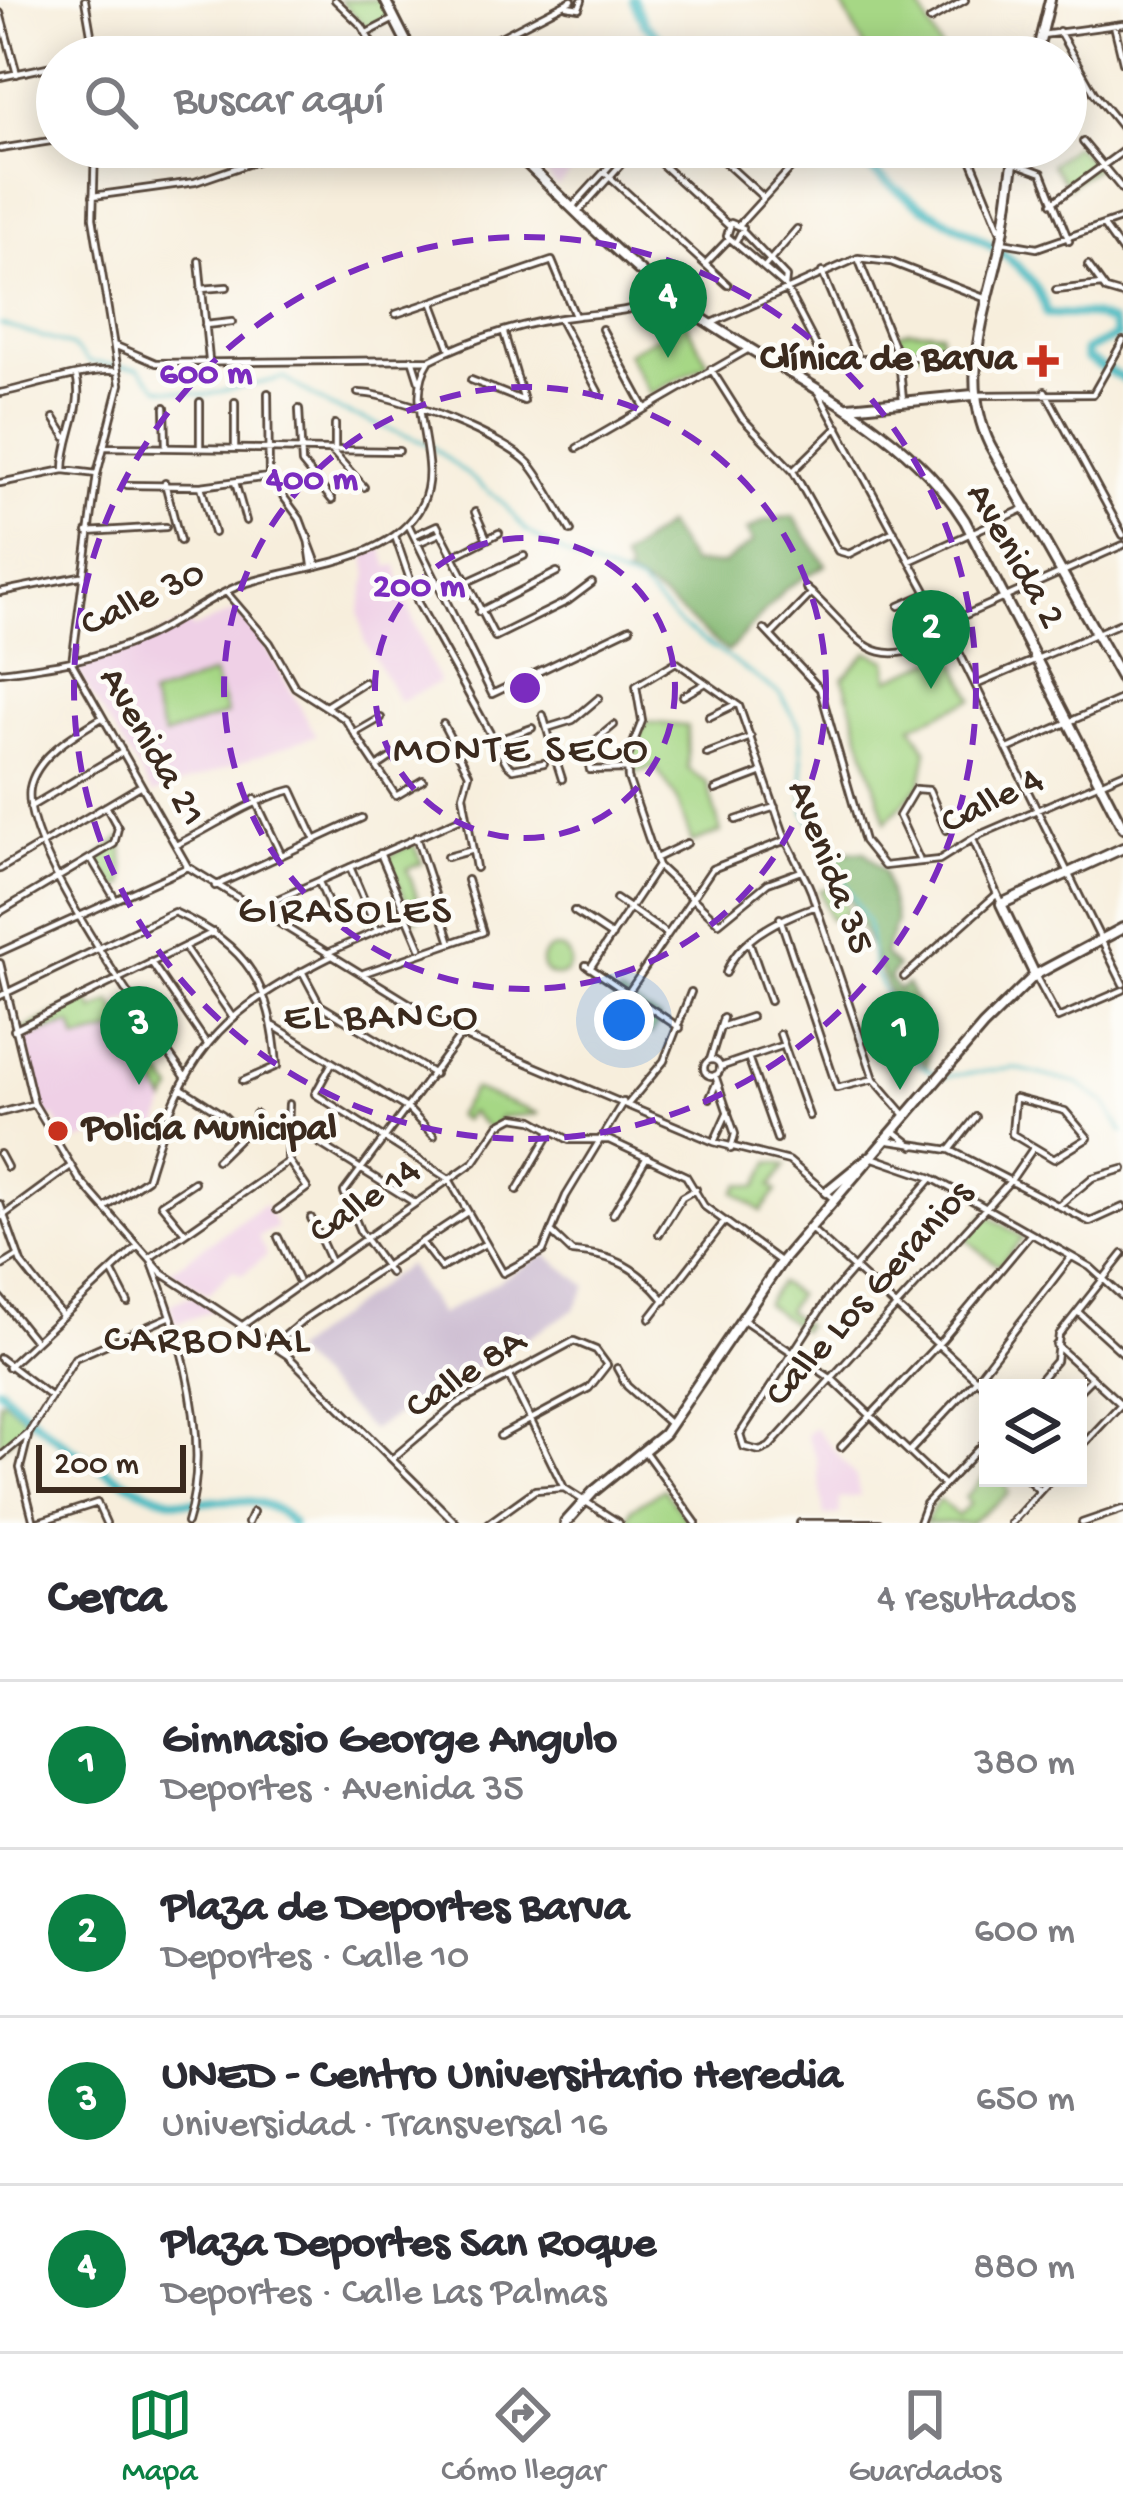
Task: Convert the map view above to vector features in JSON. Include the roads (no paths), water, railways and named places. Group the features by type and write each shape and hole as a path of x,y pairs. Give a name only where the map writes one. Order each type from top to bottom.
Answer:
{"main road":[{"path":"385,0 403,36"},
{"path":"1042,35 1050,0"},
{"name":"Avenida 2","path":"534,168 668,294 849,406 940,488 970,531 1123,828"},
{"path":"1012,168 1002,242 984,298 973,394 979,423 1123,681"},
{"path":"849,406 973,394"},
{"path":"860,418 866,406"},
{"path":"1035,975 999,899 1123,848"},
{"path":"566,1523 671,1424 781,1262 947,1064 1035,975 1123,928"},
{"path":"826,1192 859,1160 871,1157"}],"street":[{"path":"85,0 91,36"},
{"path":"335,0 369,36"},
{"path":"497,36 570,3 579,8 582,0"},
{"path":"930,20 965,0"},
{"path":"0,14 17,74"},
{"path":"367,33 394,19"},
{"path":"1042,35 1123,23"},
{"path":"1114,25 1123,62"},
{"path":"1059,32 1061,36"},
{"path":"0,77 36,70"},
{"path":"1087,81 1123,129"},
{"path":"0,149 36,143"},
{"path":"1087,147 1123,190"},
{"path":"1052,203 1123,151"},
{"name":"Avenida 21","path":"94,168 93,196 119,390 97,474 71,663 188,868"},
{"path":"93,196 213,178 240,168"},
{"path":"575,210 612,168"},
{"path":"667,168 784,286 824,361 978,354"},
{"path":"731,168 763,197"},
{"path":"728,225 740,224 791,168"},
{"path":"976,168 993,202 1002,242 1037,248 1069,241 1123,218"},
{"path":"1032,168 1039,170 1069,241"},
{"path":"607,174 728,285"},
{"path":"993,202 1007,202"},
{"path":"740,224 786,277 784,286"},
{"path":"1103,225 1123,253"},
{"path":"766,265 797,229"},
{"path":"705,264 744,233"},
{"path":"858,258 899,359 903,400"},
{"path":"710,324 784,286 858,258 891,262 984,298"},
{"path":"199,261 209,360"},
{"path":"395,314 552,261 574,316"},
{"path":"1088,265 1102,285 1123,295"},
{"path":"822,272 859,362"},
{"path":"1056,290 1102,285"},
{"path":"201,289 227,286"},
{"path":"114,346 156,363 430,359 450,349 574,316 640,309 668,294"},
{"path":"432,302 450,349"},
{"path":"560,320 599,393"},
{"path":"205,325 232,322"},
{"path":"602,329 645,408"},
{"path":"470,380 524,401 504,333"},
{"path":"973,394 1093,394 1123,341"},
{"path":"577,448 751,347"},
{"path":"0,393 116,365 126,354"},
{"path":"412,359 421,410"},
{"path":"419,386 430,359"},
{"path":"711,369 742,418 793,471 817,520 843,554 894,531"},
{"path":"64,470 66,437 81,400 76,375"},
{"path":"1045,391 1123,535"},
{"path":"268,393 269,477 308,537 315,564"},
{"path":"358,393 377,393 421,410 529,462 571,531"},
{"path":"828,397 838,427 976,685 1123,987 1058,1018 1035,975"},
{"path":"200,402 200,448"},
{"path":"235,402 235,448"},
{"path":"165,407 166,448"},
{"path":"299,409 302,463 332,500"},
{"name":"Calle 30","path":"0,672 71,663 145,638 226,592 394,536 408,524 425,495 421,410"},
{"path":"54,418 66,437"},
{"path":"335,424 333,450 364,487"},
{"path":"793,471 838,427"},
{"path":"106,446 399,451"},
{"path":"0,483 64,470 97,474"},
{"path":"127,485 201,486 269,477"},
{"path":"236,482 246,521"},
{"path":"165,483 180,541"},
{"path":"201,486 214,533"},
{"path":"910,561 1028,507"},
{"path":"475,512 488,539"},
{"path":"408,524 492,694 630,628"},
{"path":"415,535 436,525 495,637 568,602 592,583"},
{"path":"87,532 166,527"},
{"path":"418,543 440,533"},
{"path":"452,556 500,533"},
{"path":"394,536 418,603 513,769 544,763"},
{"path":"943,625 1123,545"},
{"path":"465,583 524,556"},
{"path":"479,612 557,572"},
{"path":"0,592 80,576"},
{"path":"764,629 771,635 809,590 882,655 902,657 949,638"},
{"path":"226,592 270,643 295,687 356,733 396,796 423,780"},
{"path":"899,606 926,594"},
{"path":"976,685 1123,622"},
{"name":"Calle 4","path":"771,635 820,688 864,841 884,866 939,860 1123,773"},
{"name":"Avenida 35","path":"628,769 641,722 636,686 676,662 736,704 816,906 874,1079 904,1114"},
{"path":"326,706 364,682"},
{"path":"683,696 706,682"},
{"path":"547,728 573,720 599,698"},
{"path":"1008,749 1123,698"},
{"path":"709,717 736,704"},
{"path":"543,715 562,779"},
{"path":"356,733 381,718"},
{"path":"100,719 66,740 37,772 30,807 39,846 117,979 186,1078"},
{"path":"443,724 470,774 464,795 476,868"},
{"path":"555,757 584,750 614,725"},
{"path":"496,740 532,728"},
{"path":"707,754 751,737"},
{"path":"584,750 589,765 628,769 657,862 719,923 768,883 802,871"},
{"path":"377,767 399,752"},
{"path":"30,807 121,753"},
{"path":"715,790 763,772"},
{"path":"0,868 141,785"},
{"path":"920,860 899,816 915,789 926,788 946,830"},
{"path":"176,845 256,799 292,790 315,839"},
{"path":"256,799 281,856"},
{"path":"0,912 92,859 117,839 118,828 106,806"},
{"path":"736,820 775,807"},
{"path":"268,914 278,899 466,816"},
{"path":"214,886 362,818"},
{"path":"416,837 449,940"},
{"path":"628,993 715,866 786,839"},
{"path":"904,977 999,899 974,842"},
{"path":"680,1028 588,966 657,862 687,843"},
{"path":"446,857 473,850"},
{"path":"380,853 421,950"},
{"path":"92,859 114,897"},
{"path":"350,867 377,930"},
{"path":"0,952 114,897 188,868 461,1034 714,1142 789,1161 835,1200"},
{"path":"361,975 449,940 483,932 466,880"},
{"path":"319,881 333,915"},
{"path":"616,899 667,934"},
{"path":"726,973 780,918 816,906"},
{"path":"574,910 612,936"},
{"path":"3,995 173,912 215,931 263,993 274,1026 277,1066 243,1081"},
{"path":"106,1208 147,1179 164,1116 207,1044 232,1018 302,970 407,916"},
{"path":"780,918 839,1090 874,1079"},
{"path":"14,1030 215,931"},
{"path":"751,944 770,1001"},
{"path":"184,946 232,1018"},
{"path":"151,962 207,1044"},
{"path":"1,968 3,995 34,1104 69,1167 150,1258 240,1327 274,1345 456,1523"},
{"path":"302,970 320,1005 434,1073"},
{"path":"332,1063 315,1094 449,1179 482,1245 503,1273 543,1251 600,1139 664,1061 691,992"},
{"path":"721,1027 751,1017"},
{"path":"724,1018 704,1070 716,1079 728,1112 735,1134 731,1148"},
{"path":"274,1026 408,1109 434,1136"},
{"path":"389,1273 364,1236 344,1192 461,1034"},
{"path":"780,1034 808,1116"},
{"path":"720,1067 784,1045"},
{"path":"748,1057 777,1139"},
{"path":"710,1060 720,1067"},
{"path":"710,1098 720,1067"},
{"path":"180,1088 243,1135"},
{"path":"1015,1098 1065,1111 1088,1138 1054,1160 1034,1147 1012,1134 1015,1098"},
{"path":"0,1113 34,1104"},
{"path":"277,1210 307,1188 289,1161 289,1104"},
{"path":"714,1142 728,1112"},
{"path":"218,1160 256,1114"},
{"name":"Calle 14","path":"240,1327 481,1156 500,1125 514,1117 552,1130"},
{"path":"950,1150 976,1117"},
{"path":"720,1128 735,1134"},
{"path":"891,1129 913,1147"},
{"path":"517,1190 552,1130 568,1140 600,1139 686,1176 704,1206 781,1262"},
{"path":"311,1138 415,1203"},
{"path":"884,1139 950,1150 1093,1223 1123,1207"},
{"name":"Calle Los Geranios","path":"793,1352 744,1429 744,1447 760,1451 769,1447 896,1310 1034,1147"},
{"path":"0,1154 7,1167"},
{"path":"613,1214 647,1157"},
{"path":"871,1157 932,1178 1071,1257 1123,1297"},
{"path":"150,1258 289,1161"},
{"path":"3,1215 69,1167"},
{"path":"1058,1206 1092,1178 1123,1169"},
{"path":"793,1352 851,1271 932,1178"},
{"path":"185,1233 161,1204 194,1182"},
{"path":"659,1234 682,1197 696,1189"},
{"path":"0,1204 18,1256 61,1314"},
{"path":"274,1345 384,1265 469,1211"},
{"path":"311,1218 330,1260"},
{"path":"650,1318 725,1221"},
{"path":"811,1228 851,1271 979,1382"},
{"path":"551,1232 572,1252 605,1254 635,1269 665,1301"},
{"path":"845,1447 1029,1235"},
{"path":"278,1237 299,1282"},
{"path":"421,1242 441,1268 482,1245"},
{"path":"8,1366 138,1246"},
{"path":"1041,1379 1056,1361 1056,1345 1101,1276 1123,1254"},
{"path":"0,1267 18,1256"},
{"path":"909,1452 976,1380 1071,1257"},
{"path":"150,1258 193,1416 193,1501 187,1523"},
{"path":"112,1272 128,1303"},
{"path":"162,1289 176,1281"},
{"path":"0,1298 35,1342"},
{"path":"1078,1312 1123,1353"},
{"path":"20,1468 21,1448 75,1358 169,1317"},
{"path":"742,1319 832,1379 944,1485"},
{"name":"Calle 8A","path":"392,1460 457,1404 574,1341 596,1350 606,1367 591,1386 531,1418"},
{"path":"1056,1345 1122,1404 1087,1441"},
{"path":"0,1358 50,1396"},
{"path":"616,1368 627,1386 671,1424"},
{"path":"509,1376 564,1488 619,1523"},
{"path":"1087,1383 1092,1378"},
{"path":"500,1436 531,1418"},
{"path":"0,1457 31,1430"},
{"path":"919,1523 926,1504 979,1448"},
{"path":"645,1452 695,1523"},
{"path":"0,1457 13,1457 20,1468 35,1523 97,1503 106,1523"},
{"path":"1036,1487 1040,1491"},
{"path":"1011,1523 1044,1487"},
{"path":"488,1523 535,1490 564,1488"},
{"path":"1082,1523 1123,1509"},
{"path":"248,1523 253,1512"},
{"path":"800,1523 880,1523"}],"waterway":[{"path":"633,0 657,36"},
{"path":"869,168 1011,261 1027,276 1047,314 1092,315 1111,322 1117,336 1085,351 1086,358 1123,379"},
{"path":"0,324 72,346 89,362 139,368 159,388 204,395 284,378 331,407 430,445 503,503 526,531 579,562 639,584 679,624 780,694 800,727 805,812 868,923 874,970 918,1064 940,1077 1015,1068 1078,1084 1105,1103 1123,1132"},
{"path":"0,1389 75,1451 139,1488 177,1501 263,1504 292,1523"}],"place":[{"name":"Plaza Deportes San Roque","path":"668,358"},
{"name":"Clínica de Barva","path":"1043,361"},
{"name":"Plaza de Deportes Barva","path":"931,689"},
{"name":"UNED - Centro Universitario Heredia","path":"139,1085"},
{"name":"Gimnasio George Angulo","path":"900,1090"},
{"name":"Policía Municipal","path":"58,1131"}],"district":[{"name":"MONTE SECO","path":"522,752"},
{"name":"GIRASOLES","path":"346,913"},
{"name":"EL BANCO","path":"382,1019"},
{"name":"CARBONAL","path":"208,1342"}]}
